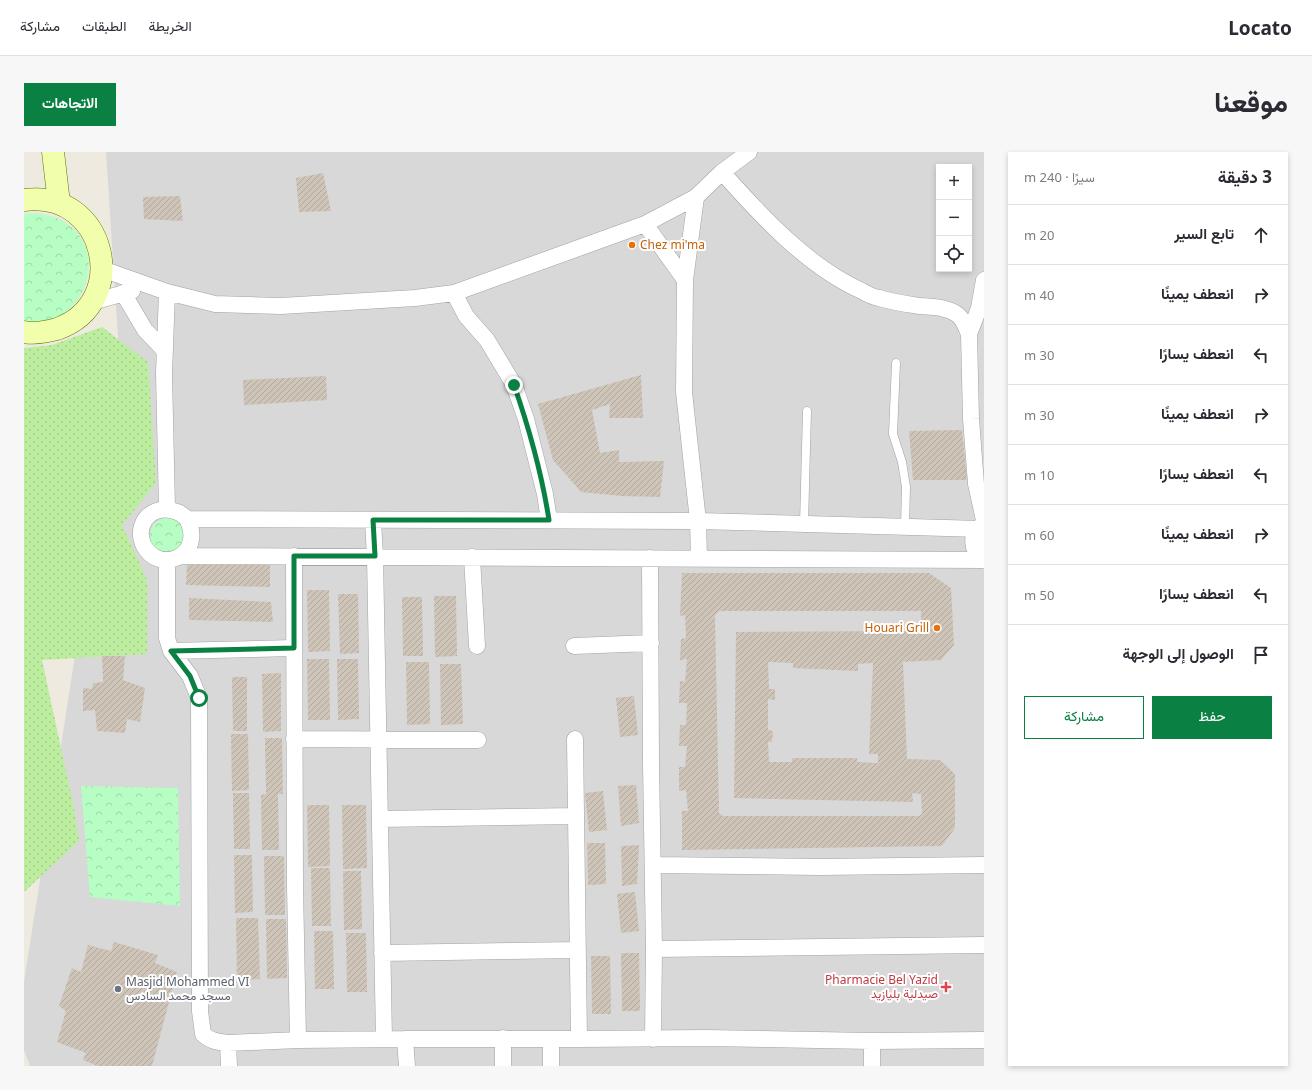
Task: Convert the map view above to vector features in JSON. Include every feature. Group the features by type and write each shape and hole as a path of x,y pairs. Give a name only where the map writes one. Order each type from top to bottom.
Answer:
{"main road":[{"path":"53,152 59,203"},
{"path":"24,200 36,198 59,203 74,211 95,236 100,252 102,269 99,286 92,302 80,316 65,326 48,332 24,332"}],"street":[{"path":"102,269 168,292 216,304 281,306 415,298 454,293 645,224 696,197 722,172 747,153"},
{"path":"722,172 756,210 816,264 848,285 878,298 949,310 959,316 966,325 969,334 971,419 975,470 983,525 977,534 976,547 984,559"},
{"path":"696,197 685,280 684,392 698,521 699,558"},
{"path":"645,224 685,280"},
{"path":"969,334 979,308 984,280"},
{"path":"92,302 151,286"},
{"path":"167,509 164,374 168,292"},
{"path":"123,293 145,330 165,351"},
{"path":"454,293 466,316 487,340 514,385 526,419 545,494 549,520"},
{"path":"174,558 186,551 192,539 191,527 187,519 179,512 167,509 158,510 147,518 142,526 141,535 146,550 154,557 164,560 174,558 294,556 984,559"},
{"path":"187,519 698,521 905,527 983,525"},
{"path":"373,520 375,556 384,1039"},
{"path":"294,556 294,739 298,1040"},
{"path":"472,557 477,646"},
{"path":"174,558 167,638 171,651 190,676 199,698 201,1024 203,1034 208,1039 228,1043 298,1040 503,1038 707,1038 872,1041 984,1040"},
{"path":"650,558 651,764 654,865 654,1038"},
{"path":"574,646 651,643"},
{"path":"171,651 294,648"},
{"path":"294,739 478,740"},
{"path":"575,739 579,1039"},
{"path":"380,819 576,816"},
{"path":"654,865 820,867 984,864"},
{"path":"654,949 984,945"},
{"path":"382,953 578,950"},
{"path":"503,1038 503,1066"},
{"path":"405,1039 407,1066"},
{"path":"551,1039 551,1066"},
{"path":"872,1041 872,1066"},
{"path":"228,1043 229,1066"}],"lane":[{"path":"896,363 893,434 902,462 906,487 905,527"},
{"path":"804,524 807,411"}],"shaded area":[{"path":"106,152 984,152 984,1066 30,1066 24,1050 24,982 120,368"}],"green space":[{"path":"32,213 49,215 57,218 75,230 85,246 89,265 86,283 77,300 64,313 46,320 24,320 24,214"},
{"path":"102,327 148,362 156,483 122,525 147,580 147,654 42,660 74,808 79,841 24,892 24,348 52,345"},
{"path":"168,517 180,521 186,533 178,550 165,553 154,548 150,536 154,525 160,520"},
{"path":"81,786 178,788 180,906 90,897"}],"building":[{"path":"323,173 331,211 299,212 296,178"},
{"path":"180,196 183,221 144,219 143,197"},
{"path":"641,375 643,418 609,418 610,404 592,410 600,453 619,450 619,462 664,461 660,497 622,496 581,492 553,460 538,404"},
{"path":"326,376 327,400 244,405 243,380"},
{"path":"962,430 967,480 913,480 909,431"},
{"path":"187,564 270,565 270,587 186,585"},
{"path":"682,573 929,573 951,588 954,645 941,660 903,662 907,759 940,760 955,774 955,828 942,846 682,850 682,811 688,811 686,790 679,791 679,767 685,767 687,746 679,746 680,725 686,725 687,703 679,703 680,681 685,682 687,659 680,660 681,639 686,638 685,615 680,616","holes":["719,611 921,611 921,631 736,632 734,798 913,802 912,793 921,794 922,814 919,816 723,816 719,813 715,616","768,662 793,663 793,668 858,671 858,664 873,663 869,754 878,754 878,763 857,762 857,758 792,758 792,762 769,762 768,742 772,742 773,731 768,730 768,699 775,700 775,689 769,689"]},
{"path":"307,590 329,590 330,651 308,652"},
{"path":"338,594 358,594 359,653 340,654"},
{"path":"434,596 456,596 457,656 435,657"},
{"path":"402,597 422,597 423,656 403,656"},
{"path":"189,598 271,602 273,622 189,620"},
{"path":"102,656 125,656 123,680 145,688 140,722 127,719 125,733 97,731 95,710 83,711 83,688 92,689 93,683 103,682"},
{"path":"307,659 329,659 330,720 308,720"},
{"path":"337,659 358,659 359,719 338,720"},
{"path":"406,662 429,662 430,724 407,725"},
{"path":"440,664 461,664 463,724 441,725"},
{"path":"281,673 281,731 263,732 262,674"},
{"path":"232,677 247,677 247,731 233,731"},
{"path":"634,696 638,735 620,737 616,698"},
{"path":"231,734 248,734 249,790 232,791"},
{"path":"265,738 282,738 283,794 278,794 279,850 262,850 261,795 266,794"},
{"path":"636,785 639,823 621,826 618,786"},
{"path":"603,791 607,830 589,832 585,793"},
{"path":"233,793 249,793 250,849 234,849"},
{"path":"307,805 329,805 330,866 308,867"},
{"path":"342,805 366,805 367,868 343,869"},
{"path":"587,843 605,843 606,884 588,885"},
{"path":"639,845 637,884 622,886 621,846"},
{"path":"234,855 252,855 253,912 235,913"},
{"path":"264,856 284,856 285,915 265,915"},
{"path":"311,868 330,868 331,926 312,926"},
{"path":"343,871 361,871 362,929 344,930"},
{"path":"635,892 639,931 621,933 617,894"},
{"path":"236,918 258,918 260,979 237,980"},
{"path":"266,919 286,919 287,978 267,979"},
{"path":"314,931 333,931 334,989 315,989"},
{"path":"346,933 366,933 367,992 347,992"},
{"name":"Masjid Mohammed VI مسجد محمد السادس","path":"114,942 158,955 155,963 177,972 152,1066 98,1066 83,1060 86,1053 57,1042 66,1011 59,1006 72,968 81,972 88,945 111,951"},
{"path":"621,953 639,953 640,1011 622,1011"},
{"path":"591,956 610,956 611,1014 592,1014"}],"place":[{"name":"Chez mi'ma","path":"632,245"},
{"name":"Houari Grill","path":"937,628"},
{"name":"Pharmacie Bel Yazid صيدلية بليازيد","path":"946,987"},
{"name":"Masjid Mohammed VI مسجد محمد السادس","path":"118,989"}],"route":[{"path":"199,698 190,676 171,651 294,648 294,556 375,556 373,520 549,520 545,494 526,419 514,385"}]}
